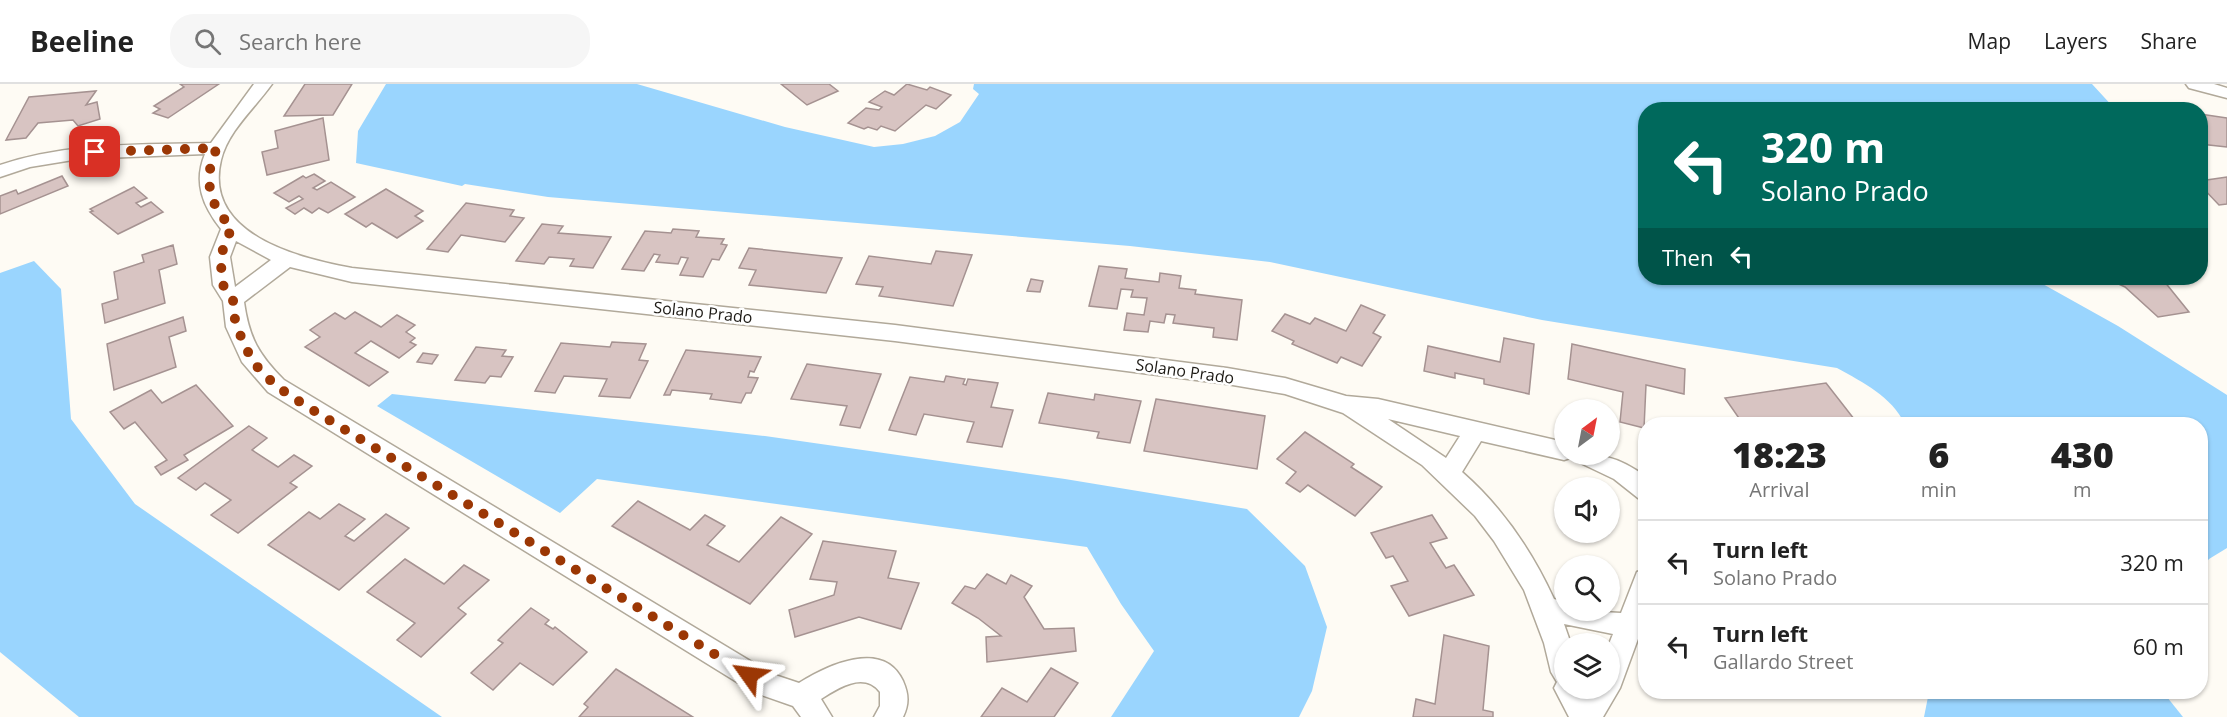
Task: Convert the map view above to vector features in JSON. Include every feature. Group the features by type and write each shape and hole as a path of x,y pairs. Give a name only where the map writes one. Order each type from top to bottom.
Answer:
{"street":[{"name":"Solano Prado","path":"262,84 217,148 209,171 210,192 220,215 232,227 257,245 285,260 326,271 363,276 895,333 1216,374 1285,386 1346,405 1378,408 1554,449"},
{"path":"2194,84 2227,93"},
{"path":"0,171 68,155 217,148"},
{"path":"232,227 220,258 223,285 233,300 237,327 253,362 287,393 763,683 810,707 818,686 849,672 873,671 883,675 893,688 895,704 888,717"},
{"path":"233,300 285,260"},
{"name":"Solano Prado","path":"1346,405 1410,444 1449,474 1506,539 1532,578 1554,633"},
{"path":"1449,474 1476,430"},
{"path":"1605,465 1622,472 1638,485"},
{"path":"1620,650 1638,601"},
{"path":"1545,608 1590,620 1629,625"},
{"path":"1574,699 1585,717 1597,699"}],"water":[{"path":"386,84 637,84 785,127 874,147 903,144 935,136 960,122 979,94 973,89 974,84 2092,84 2109,102 1638,102 1638,285 2045,285 2118,326 2227,395 2227,548 2208,560 2208,417 1901,417 1884,398 1867,385 1837,368 1542,320 1270,262 1130,246 548,197 465,184 462,186 356,163 358,131"},
{"path":"34,261 61,289 71,419 135,504 442,717 79,717 0,652 0,273"},
{"path":"392,394 765,436 1065,479 1247,509 1305,566 1327,627 1312,691 1299,717 1111,717 1154,651 1121,604 1087,547 597,479 560,513 377,406"},
{"path":"1928,699 2169,699 2183,717 1924,717"}],"building":[{"path":"180,84 219,84 168,118 153,113 160,109 154,106 184,87"},
{"path":"305,84 352,84 333,115 284,116"},
{"path":"781,84 829,84 838,91 807,105"},
{"path":"907,84 927,90 930,87 951,95 936,109 926,105 895,131 881,126 877,130 868,127 864,129 848,123 866,108 879,110 882,107 869,102 885,91 894,95"},
{"path":"96,91 86,105 97,102 100,119 78,126 73,120 38,123 26,138 6,140 29,97"},
{"path":"2208,115 2227,118 2227,147 2208,145"},
{"path":"323,118 329,160 267,175 262,152 278,148 275,131"},
{"path":"314,174 325,181 313,188 317,190 331,182 355,197 328,213 319,208 312,213 304,208 295,214 286,208 303,199 299,196 289,202 274,193 303,176 306,178"},
{"path":"62,176 68,186 0,214 0,196 16,190 18,194"},
{"path":"2227,177 2227,204 2219,205 2208,193 2208,180"},
{"path":"134,187 147,198 136,203 141,207 151,202 163,212 118,234 90,212 93,211 90,209"},
{"path":"386,189 423,211 415,216 423,221 397,238 372,223 366,227 345,214"},
{"path":"466,203 514,210 510,216 524,218 505,242 461,235 448,252 427,249"},
{"path":"542,224 563,226 558,233 611,237 593,268 570,266 574,259 549,257 544,264 516,261"},
{"path":"673,229 699,231 696,237 724,239 721,244 727,245 719,260 712,259 703,277 680,275 688,258 681,257 678,264 656,262 660,255 654,254 644,271 622,269 645,231 671,233"},
{"path":"173,245 177,264 159,270 165,303 105,323 102,304 118,299 114,272 144,262 142,255"},
{"path":"749,248 842,258 826,293 749,285 756,270 739,268"},
{"path":"936,251 972,255 953,306 879,296 883,287 856,284 869,256 931,264"},
{"path":"1099,266 1127,269 1125,278 1159,282 1160,273 1181,276 1179,288 1196,290 1195,294 1242,300 1237,340 1213,337 1214,328 1173,323 1175,315 1166,314 1164,323 1150,321 1148,332 1124,330 1127,313 1144,315 1147,298 1131,297 1133,290 1121,289 1117,309 1089,306"},
{"path":"1031,279 1043,281 1040,292 1027,291"},
{"path":"2121,285 2167,285 2189,312 2158,317"},
{"path":"1361,305 1385,315 1373,333 1381,337 1362,366 1341,357 1337,363 1292,344 1294,341 1272,331 1285,314 1310,324 1315,318 1346,331"},
{"path":"355,312 381,327 397,315 415,325 406,332 415,338 410,342 416,345 399,358 371,341 355,353 388,372 369,386 305,347 320,337 310,330 335,313 345,319"},
{"path":"183,317 186,331 169,337 176,367 114,390 107,344"},
{"path":"1504,338 1534,344 1529,394 1484,384 1484,379 1455,373 1455,378 1424,371 1428,346 1500,362"},
{"path":"612,342 646,344 639,360 648,361 630,398 599,396 607,379 564,376 555,393 535,391 561,343 610,347"},
{"path":"1572,344 1685,369 1684,394 1646,385 1645,417 1638,417 1638,426 1620,422 1623,392 1568,379"},
{"path":"476,347 506,350 502,356 513,357 501,377 490,376 485,383 455,380"},
{"path":"686,350 761,357 754,372 750,371 748,377 758,378 751,393 746,393 741,403 710,399 712,394 672,390 670,395 664,395"},
{"path":"423,353 438,355 432,364 417,362"},
{"path":"807,364 881,374 860,428 840,425 847,406 791,399"},
{"path":"946,376 965,379 963,384 966,385 968,379 998,383 991,407 1013,410 1002,447 967,442 974,422 924,414 916,435 889,430 910,377 944,382"},
{"path":"1826,383 1853,417 1738,417 1725,398"},
{"path":"196,385 233,426 184,455 188,460 161,475 155,467 167,460 135,422 124,429 110,412 151,390 162,403"},
{"path":"1048,393 1094,400 1095,394 1141,401 1130,443 1097,438 1099,432 1039,423"},
{"path":"1156,399 1265,416 1257,469 1144,451"},
{"path":"249,426 267,438 252,450 278,467 294,455 312,466 290,483 297,487 238,533 211,515 231,500 205,483 196,490 178,478"},
{"path":"1305,432 1354,464 1351,467 1382,487 1355,516 1308,485 1300,492 1286,483 1296,472 1277,459"},
{"path":"638,501 690,530 705,515 725,526 707,545 739,562 781,517 812,534 750,604 612,526"},
{"path":"339,504 365,519 345,536 354,541 386,514 409,528 339,590 268,545 309,512 320,519"},
{"path":"1432,515 1447,538 1430,543 1446,568 1454,565 1474,595 1409,616 1391,586 1408,581 1393,556 1386,558 1371,533"},
{"path":"823,541 896,551 888,578 919,583 901,629 859,617 795,637 789,610 834,595 837,582 810,579"},
{"path":"405,559 444,584 464,565 489,580 458,608 466,614 421,657 397,640 415,623 367,592"},
{"path":"987,574 1006,584 1011,575 1032,586 1024,597 1044,629 1074,628 1076,651 987,662 986,637 1001,636 978,618 952,603 965,586 975,589"},
{"path":"531,608 549,620 545,624 553,629 555,627 587,652 553,685 520,663 493,690 471,673 503,643 498,640"},
{"path":"1444,635 1489,646 1483,710 1493,712 1493,717 1413,717 1416,699 1435,704"},
{"path":"1051,668 1078,683 1054,717 981,717 1002,688 1027,702"},
{"path":"616,669 693,717 579,717 588,707 584,704"}],"route":[{"path":"95,152 217,148 209,171 210,192 220,215 232,227 220,258 223,285 233,300 237,327 253,362 276,386 749,675"}]}
